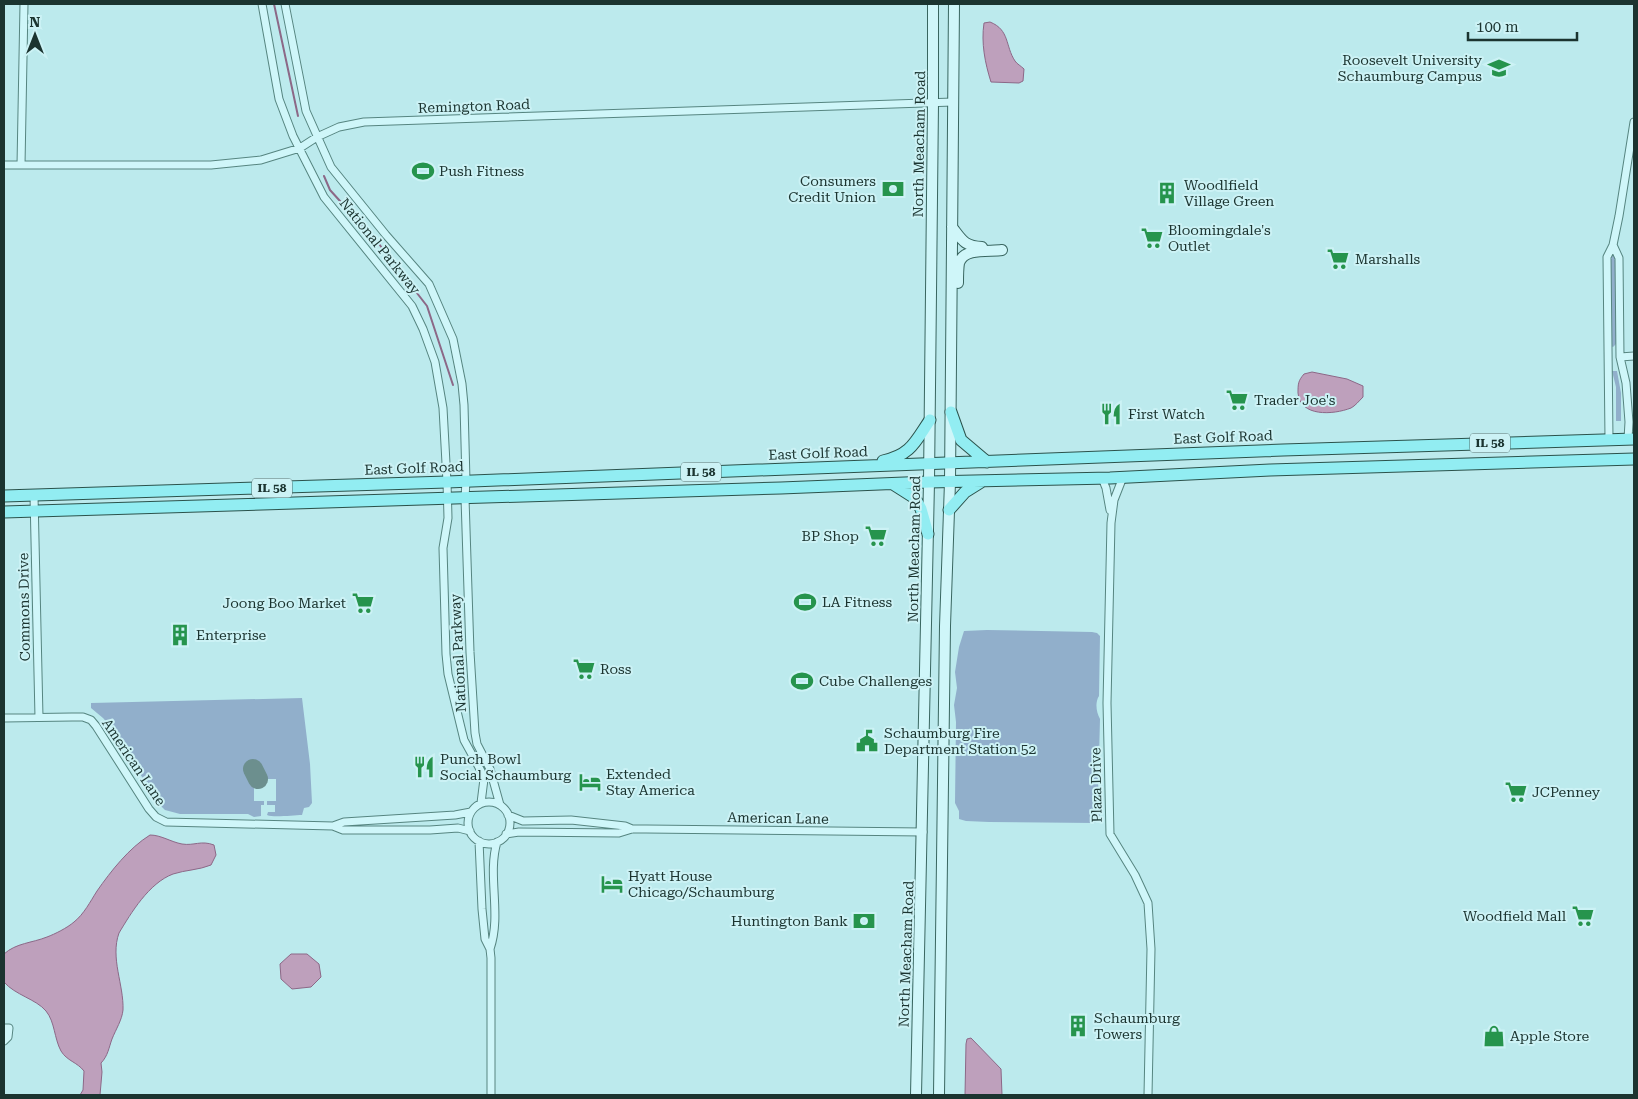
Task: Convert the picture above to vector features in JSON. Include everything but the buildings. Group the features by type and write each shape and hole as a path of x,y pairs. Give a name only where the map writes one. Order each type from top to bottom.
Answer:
{"main road":[{"name":"North Meacham Road","path":"916,1095 923,832 930,420 932,4"},
{"path":"940,1095 951,412 954,4"},
{"path":"951,342 957,330 959,265 962,258 972,252 1002,250 970,246 963,241 952,227"},
{"path":"951,412 961,440 987,462"},
{"path":"862,466 894,459 908,451 930,420"},
{"name":"East Golf Road","path":"4,496 447,482 1631,439"},
{"name":"IL 58","path":"4,512 1102,478 1276,470 1634,459"},
{"path":"948,510 965,492 984,481"},
{"path":"892,484 915,498 921,509 928,534"}],"street":[{"path":"21,165 24,4"},
{"name":"National Parkway","path":"262,4 279,99 293,136 324,197 412,306 435,362 444,408 448,518 443,548 448,674 464,740 484,779 480,804"},
{"name":"National Parkway","path":"285,4 306,110 331,167 386,235 429,284 453,339 462,384 470,652 475,733 477,744 490,769 500,805"},
{"name":"Remington Road","path":"4,165 211,166 261,160 300,148 339,127 364,122 953,102"},
{"path":"1609,439 1607,257 1613,245 1634,122"},
{"path":"1613,245 1619,258 1620,357 1626,383 1631,439"},
{"path":"1620,357 1634,356"},
{"name":"Plaza Drive","path":"1123,477 1114,500 1111,523 1107,703 1110,834 1135,875 1148,903 1151,949 1148,1095"},
{"name":"Plaza Drive","path":"1102,478 1109,502 1111,523"},
{"name":"Commons Drive","path":"34,496 39,717"},
{"name":"American Lane","path":"4,718 83,717 90,720 102,734 149,809 156,817 166,822 333,826 343,830 430,830 458,828 470,832"},
{"path":"490,1095 490,949 494,938 496,902 493,855 497,842 506,834 510,822 508,815 500,805 487,802 480,804 471,812 468,818 470,832 486,844 497,842"},
{"name":"American Lane","path":"333,826 344,822 455,815 471,812"},
{"name":"American Lane","path":"508,815 523,821 571,820 625,826 632,829"},
{"name":"American Lane","path":"506,834 536,832 619,833 632,829 923,832"},
{"path":"480,841 482,909 485,939 490,949"},
{"path":"4,1028 9,1028 8,1037 4,1040"}],"shaded area":[{"path":"990,22 1001,29 1015,61 1024,69 1023,81 1019,83 991,82 983,45 984,23"},
{"path":"1612,253 1616,261 1616,344 1613,347 1611,346 1610,265"},
{"path":"1612,371 1617,371 1621,393 1621,421 1616,421 1616,387"},
{"path":"1312,372 1347,379 1363,386 1363,397 1352,407 1344,410 1327,413 1311,410 1300,401 1298,390 1302,376"},
{"path":"964,631 1092,632 1100,636 1099,696 1096,707 1100,719 1099,758 1097,763 1100,820 1095,823 989,822 959,819 959,811 955,803 956,722 954,705 957,688 955,672"},
{"path":"302,698 310,764 312,803 309,807 304,808 302,815 284,816 267,815 268,812 275,812 275,805 267,805 267,801 276,801 276,779 259,779 254,769 257,769 256,765 249,765 249,768 252,769 257,779 254,779 254,801 264,801 264,805 261,805 261,816 254,817 248,814 180,814 165,810 158,803 112,728 91,708 91,703"},
{"path":"150,835 182,844 205,843 214,845 216,855 211,865 173,874 156,884 142,899 119,933 116,952 123,1010 107,1054 101,1063 100,1095 80,1095 83,1090 84,1071 61,1051 51,1020 46,1011 4,982 4,954 19,945 54,934 78,919 102,883 121,860"},
{"path":"291,954 307,954 319,964 321,977 311,987 292,989 281,979 280,964"},
{"path":"971,1038 1001,1069 1002,1095 965,1095 966,1044 967,1039"}],"waterway":[{"path":"274,4 298,116"},
{"path":"324,176 330,190 379,244 427,306 453,385"}],"taxiway":[{"path":"253,769 258,779"}],"place":[{"name":"Roosevelt University Schaumburg Campus","path":"1499,68"},
{"name":"Push Fitness","path":"423,171"},
{"name":"Consumers Credit Union","path":"893,189"},
{"name":"Woodlfield Village Green","path":"1167,193"},
{"name":"Bloomingdale's Outlet","path":"1152,238"},
{"name":"Marshalls","path":"1338,259"},
{"name":"Trader Joe's","path":"1237,400"},
{"name":"First Watch","path":"1111,414"},
{"name":"BP Shop","path":"876,536"},
{"name":"LA Fitness","path":"805,602"},
{"name":"Joong Boo Market","path":"363,603"},
{"name":"Enterprise","path":"180,635"},
{"name":"Ross","path":"584,669"},
{"name":"Cube Challenges","path":"802,681"},
{"name":"Schaumburg Fire Department Station 52","path":"867,741"},
{"name":"Punch Bowl Social Schaumburg","path":"424,767"},
{"name":"Extended Stay America","path":"590,782"},
{"name":"JCPenney","path":"1516,792"},
{"name":"Hyatt House Chicago/Schaumburg","path":"612,884"},
{"name":"Woodfield Mall","path":"1583,916"},
{"name":"Huntington Bank","path":"864,921"},
{"name":"Schaumburg Towers","path":"1078,1026"},
{"name":"Apple Store","path":"1494,1036"}]}
